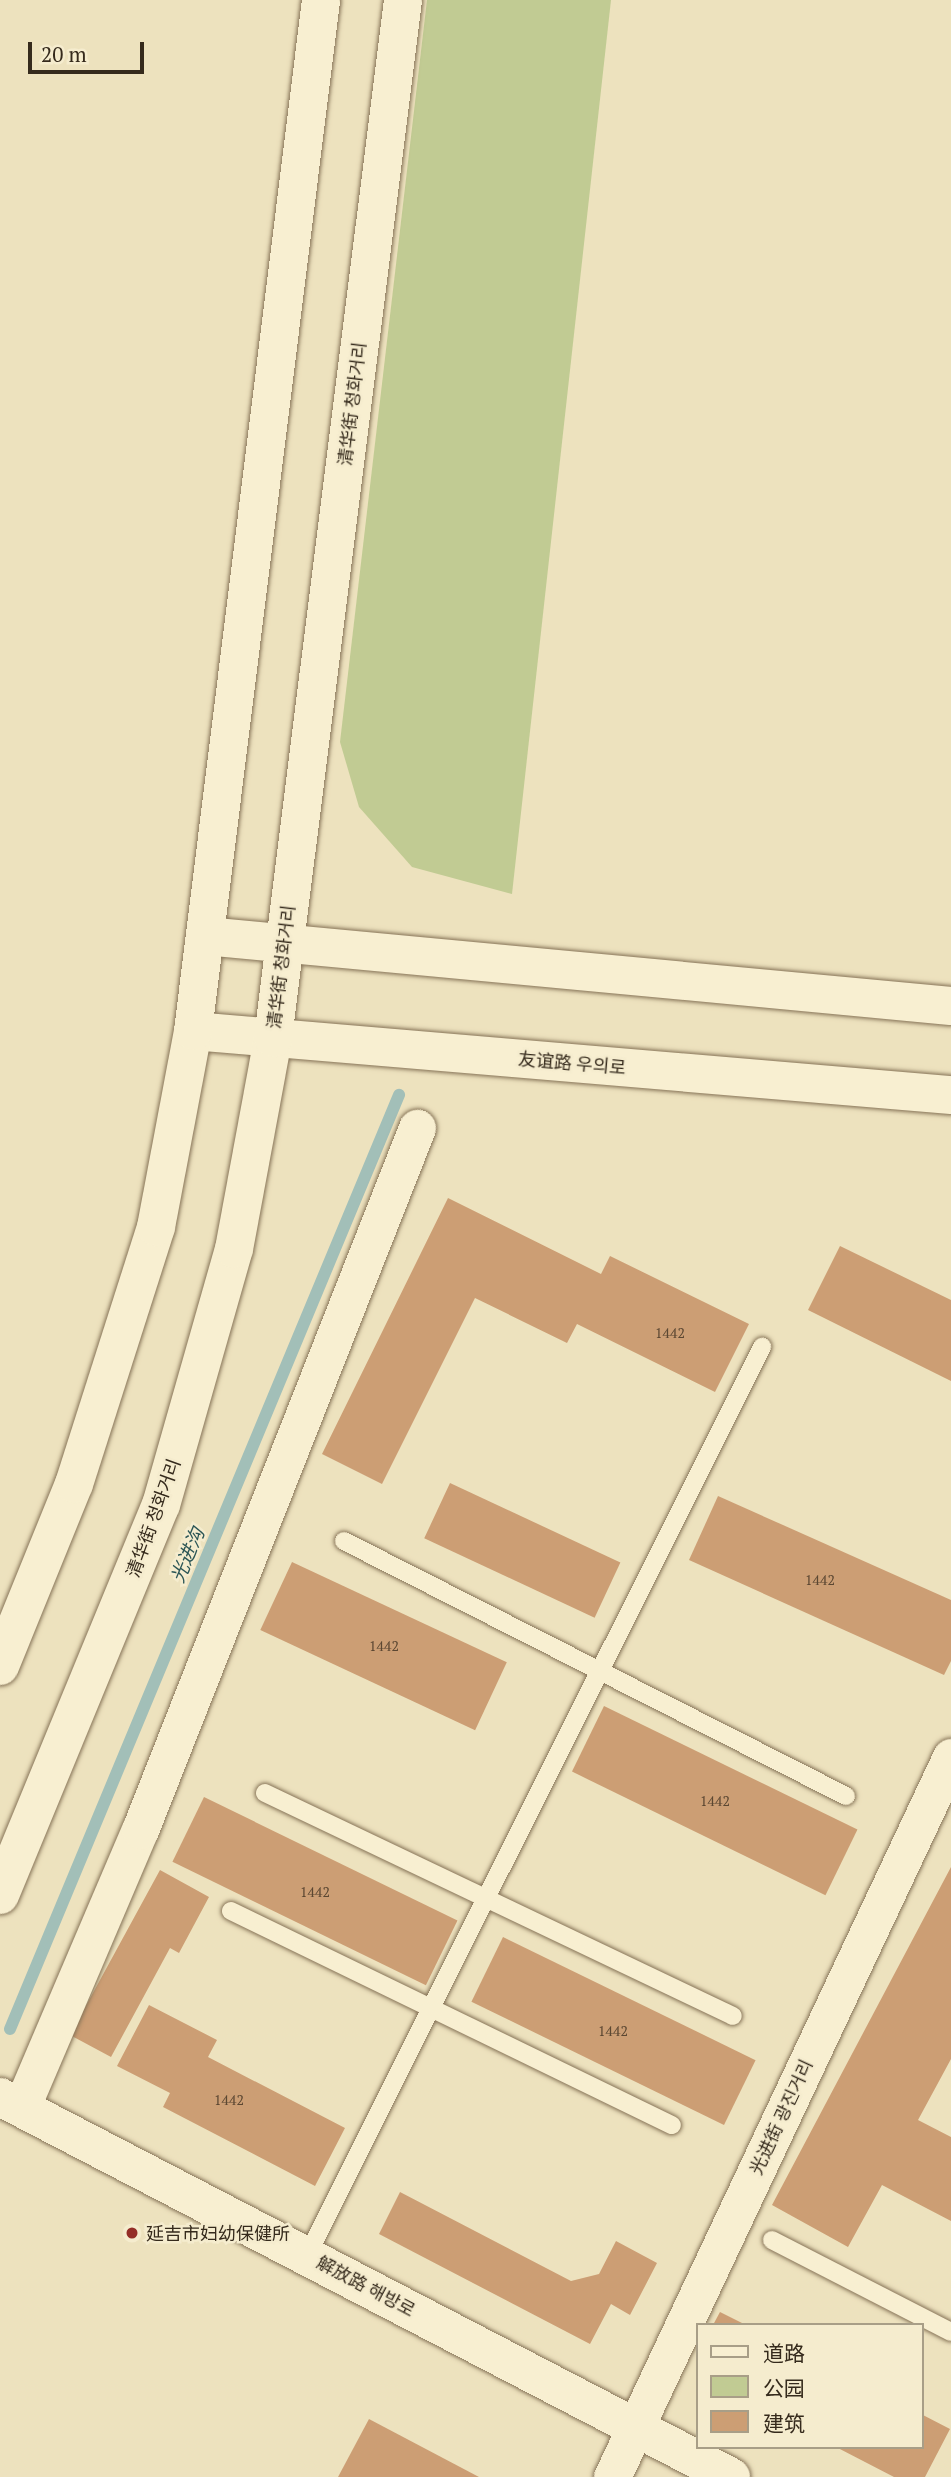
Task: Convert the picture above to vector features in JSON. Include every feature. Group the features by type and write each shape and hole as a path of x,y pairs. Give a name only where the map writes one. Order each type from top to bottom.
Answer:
{"main road":[{"path":"0,1666 74,1484 156,1227 193,1031 321,0"},
{"name":"清华街 청화거리","path":"0,1895 161,1505 234,1249 273,1038 403,0"},
{"path":"205,936 951,1006"},
{"name":"友谊路 우의로","path":"193,1031 951,1095"},
{"name":"解放路 해방로","path":"11,2101 731,2477"}],"street":[{"path":"11,2101 140,1830 416,1128"},
{"name":"光进街 광진거리","path":"612,2477 951,1757"}],"lane":[{"path":"307,2256 762,1348"},
{"path":"344,1541 846,1796"},
{"path":"265,1793 733,2016"},
{"path":"231,1911 672,2125"},
{"path":"772,2240 951,2332"}],"green space":[{"path":"427,0 611,0 512,894 412,867 359,807 340,742"}],"building":[{"path":"448,1198 601,1274 610,1256 749,1324 715,1392 577,1324 567,1343 475,1298 382,1484 322,1454"},
{"path":"840,1246 951,1300 951,1381 808,1310"},
{"path":"450,1483 620,1562 595,1618 424,1538"},
{"path":"718,1496 951,1600 951,1661 944,1675 689,1560"},
{"path":"292,1562 507,1662 475,1730 260,1630"},
{"path":"604,1706 857,1830 825,1895 572,1772"},
{"path":"204,1797 457,1921 426,1985 172,1862"},
{"path":"951,1867 951,2059 918,2120 951,2137 951,2221 882,2185 848,2247 772,2205"},
{"path":"160,1870 209,1897 179,1953 170,1948 111,2057 70,2035"},
{"path":"503,1937 756,2060 724,2125 471,2002"},
{"path":"149,2005 217,2040 208,2057 345,2128 315,2186 163,2107 170,2093 117,2066"},
{"path":"400,2192 571,2281 599,2274 616,2241 657,2263 630,2315 611,2304 590,2344 379,2234"},
{"path":"720,2312 742,2323 714,2323"},
{"path":"923,2415 950,2429 925,2477 894,2477 840,2449 923,2449"},
{"path":"369,2419 479,2477 338,2477"}],"waterway":[{"name":"光进沟","path":"10,2029 399,1095"}],"place":[{"name":"延吉市妇幼保健所","path":"132,2233"}]}
